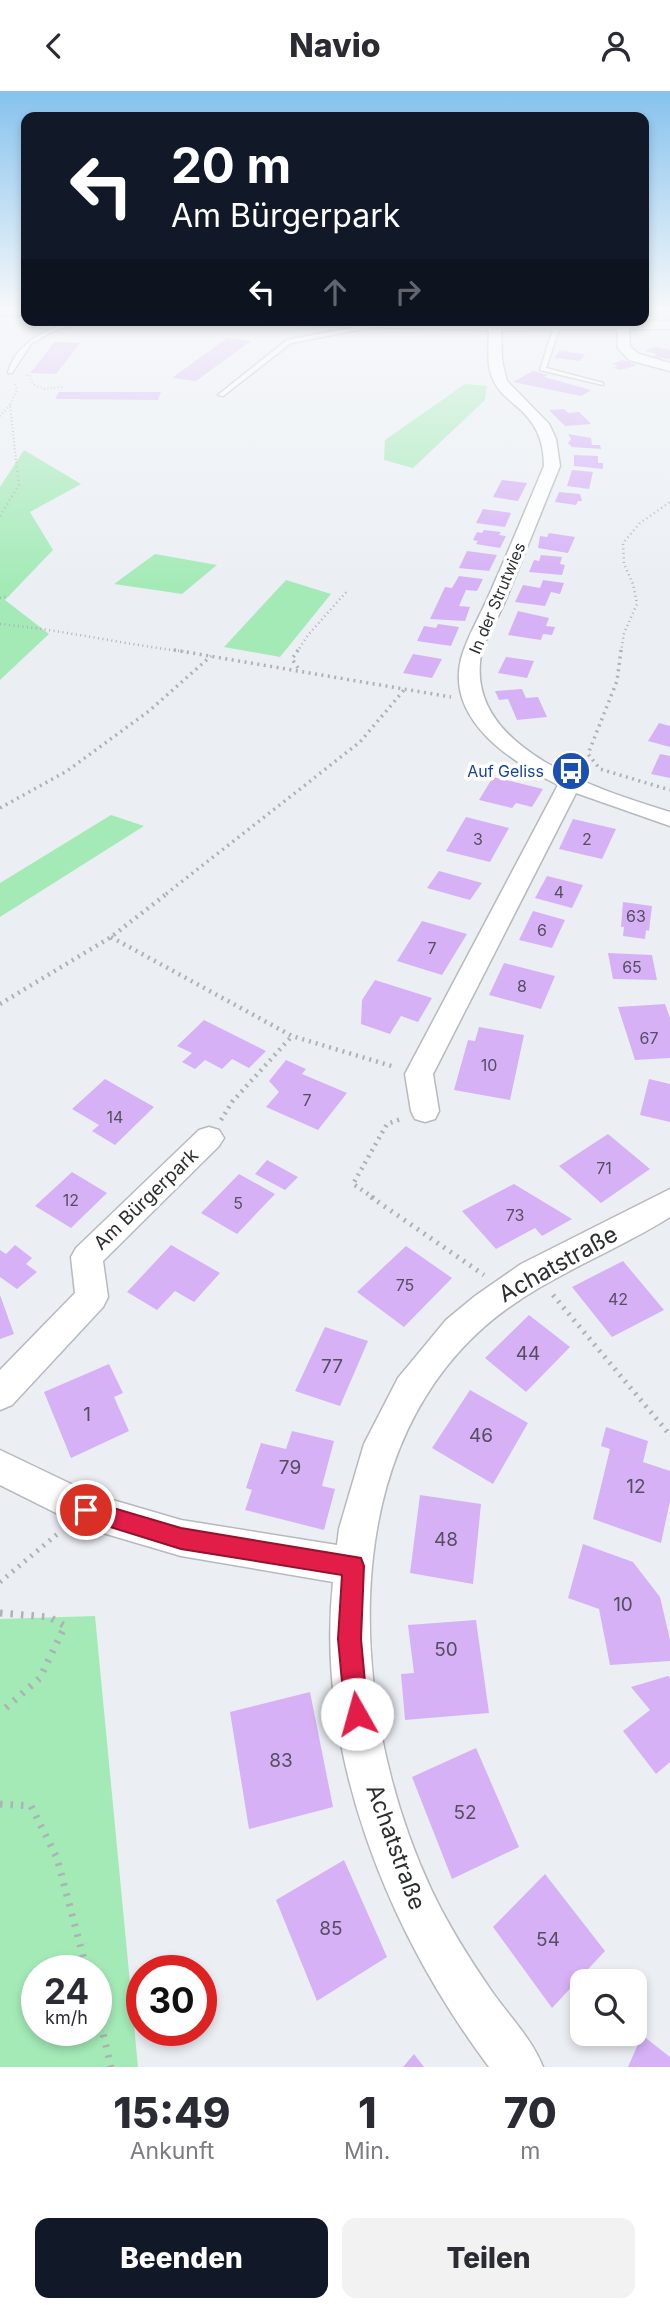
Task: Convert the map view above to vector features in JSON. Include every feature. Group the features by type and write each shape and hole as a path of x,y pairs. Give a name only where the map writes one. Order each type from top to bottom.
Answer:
{"street":[{"name":"In der Strutwies","path":"471,700 470,663 552,466 552,446 544,425 519,400"},
{"path":"471,700 487,727 515,753 571,782 670,819"},
{"path":"425,1111 419,1074 571,782"},
{"name":"Am Bürgerpark","path":"0,1394 92,1297 87,1257 209,1138"},
{"name":"Achatstraße","path":"519,2067 463,1990 434,1942 413,1901 377,1800 360,1740 353,1687 349,1639 353,1566 366,1492 395,1417 432,1358 457,1331 520,1281 641,1219 670,1201"},
{"path":"0,1467 86,1510 181,1538 353,1566"}],"path":[{"path":"0,417 12,400"},
{"path":"0,516 19,485 10,405"},
{"path":"670,502 640,523 624,543 624,564 633,584 637,604 624,633 617,681 588,754 600,769 670,790"},
{"path":"299,669 292,659 308,635 348,590"},
{"path":"0,598 9,596"},
{"path":"0,624 44,628 128,645 214,655 471,700"},
{"path":"0,808 67,771 149,711 185,682 205,659 214,655"},
{"path":"0,1004 111,937 360,742 404,690"},
{"path":"111,937 292,1037 419,1074"},
{"path":"209,1138 232,1102 292,1037"},
{"path":"425,1111 387,1124 353,1184 520,1281 670,1435"},
{"path":"0,1582 86,1510"},
{"path":"0,1613 49,1617 65,1626 40,1678 0,1713"},
{"path":"0,1804 31,1806 57,1859 83,1955"},
{"path":"106,2046 111,2067"}],"green space":[{"path":"442,400 485,400 413,468 384,460 385,440"},
{"path":"24,450 81,484 30,512 53,550 5,600 49,634 0,680 0,487"},
{"path":"155,554 217,565 182,594 114,584"},
{"path":"286,580 331,594 280,657 224,647"},
{"path":"111,815 144,826 0,917 0,883"},
{"path":"95,1616 127,1955 126,2046 136,2046 138,2067 0,2067 0,1619"}],"building":[{"path":"564,409 568,413 579,412 591,424 565,426 549,410"},
{"path":"568,434 591,438 592,445 600,445 601,449 572,447 568,443 571,439"},
{"path":"574,455 598,456 598,463 603,463 603,469 574,466"},
{"path":"572,470 593,472 589,489 567,486"},
{"path":"502,480 527,483 518,501 493,497"},
{"path":"559,492 580,494 582,501 578,501 576,505 555,502"},
{"path":"483,509 511,513 505,527 476,523"},
{"path":"484,530 501,532 499,535 506,536 500,548 476,544 478,541 473,540 477,532 482,533"},
{"path":"549,533 575,537 568,553 538,548 540,536 547,537"},
{"path":"467,551 497,555 489,571 459,568"},
{"path":"541,555 562,557 560,564 565,565 562,575 529,572 534,560 539,561"},
{"path":"459,576 483,579 477,591 466,590 459,606 470,607 465,621 430,619 445,587 452,588"},
{"path":"543,580 564,583 560,594 551,592 545,606 515,602 523,585 540,588"},
{"path":"518,611 549,618 546,626 555,627 552,635 543,634 541,640 508,635"},
{"path":"438,624 459,627 451,646 417,641 424,626 436,628"},
{"path":"413,654 442,659 432,678 403,673"},
{"path":"506,657 534,661 527,678 498,673"},
{"path":"522,689 526,698 538,697 547,717 517,720 508,699 499,700 495,691"},
{"path":"659,723 670,726 670,747 648,741"},
{"path":"660,754 670,756 670,778 651,774"},
{"path":"493,777 543,789 532,807 516,803 512,808 479,800"},
{"path":"466,817 509,828 490,862 446,851"},
{"path":"573,819 616,829 602,859 559,849"},
{"path":"439,871 482,883 470,900 427,888"},
{"path":"547,876 583,885 572,908 535,898"},
{"path":"623,902 652,906 649,931 646,930 645,939 623,936"},
{"path":"533,911 565,920 552,948 519,940"},
{"path":"422,921 467,934 442,975 397,961"},
{"path":"608,953 652,955 657,980 613,979"},
{"path":"504,963 555,976 541,1009 489,995"},
{"path":"375,980 432,998 418,1022 401,1016 390,1034 361,1024 362,1000"},
{"path":"665,1004 670,1018 670,1058 635,1060 618,1007"},
{"path":"204,1020 266,1051 249,1068 232,1059 222,1069 205,1060 195,1069 182,1062 192,1053 177,1046"},
{"path":"479,1027 524,1035 510,1100 454,1090 468,1040 475,1041"},
{"path":"286,1060 306,1069 302,1074 347,1093 318,1130 266,1107 279,1092 269,1081"},
{"path":"105,1079 154,1107 115,1145 92,1131 99,1125 72,1109"},
{"path":"649,1079 670,1084 670,1122 640,1115"},
{"path":"608,1134 650,1169 601,1203 559,1166"},
{"path":"267,1160 298,1177 285,1190 255,1174"},
{"path":"72,1172 107,1193 71,1228 35,1206"},
{"path":"239,1174 275,1194 237,1234 201,1213"},
{"path":"514,1184 572,1219 542,1236 535,1228 496,1249 462,1211"},
{"path":"15,1245 32,1258 26,1264 37,1272 17,1289 0,1277 0,1250 6,1254"},
{"path":"171,1245 220,1273 194,1302 175,1291 157,1310 127,1292"},
{"path":"406,1246 452,1278 404,1327 357,1292"},
{"path":"623,1261 664,1310 612,1337 572,1287"},
{"path":"0,1295 14,1334 0,1339"},
{"path":"529,1315 570,1347 526,1392 485,1358"},
{"path":"325,1327 368,1341 340,1406 295,1391"},
{"path":"109,1364 123,1393 114,1397 129,1431 71,1458 44,1392"},
{"path":"470,1390 528,1423 493,1484 432,1448"},
{"path":"606,1427 648,1441 643,1462 670,1471 670,1501 661,1543 593,1519 610,1449 601,1446"},
{"path":"292,1431 334,1441 322,1486 335,1489 324,1530 245,1510 252,1490 246,1488 261,1443 286,1449"},
{"path":"420,1495 481,1504 473,1584 410,1573"},
{"path":"583,1544 633,1562 660,1597 670,1640 670,1661 610,1665 599,1609 568,1598"},
{"path":"476,1620 489,1713 405,1720 401,1674 414,1673 408,1625"},
{"path":"668,1676 670,1762 656,1774 623,1731 650,1710 631,1687"},
{"path":"310,1692 333,1807 249,1829 230,1712"},
{"path":"476,1748 519,1847 452,1879 412,1777"},
{"path":"344,1860 387,1957 317,2001 276,1900"},
{"path":"545,1874 605,1951 588,1969 570,1969 570,1989 552,2008 493,1927"},
{"path":"647,2039 670,2057 670,2067 628,2067 637,2046 647,2046"},
{"path":"414,2054 424,2067 403,2067"}],"place":[{"name":"Auf Geliss","path":"571,771"}],"route":[{"path":"86,1510 181,1538 353,1566 349,1639 357,1714"}]}
